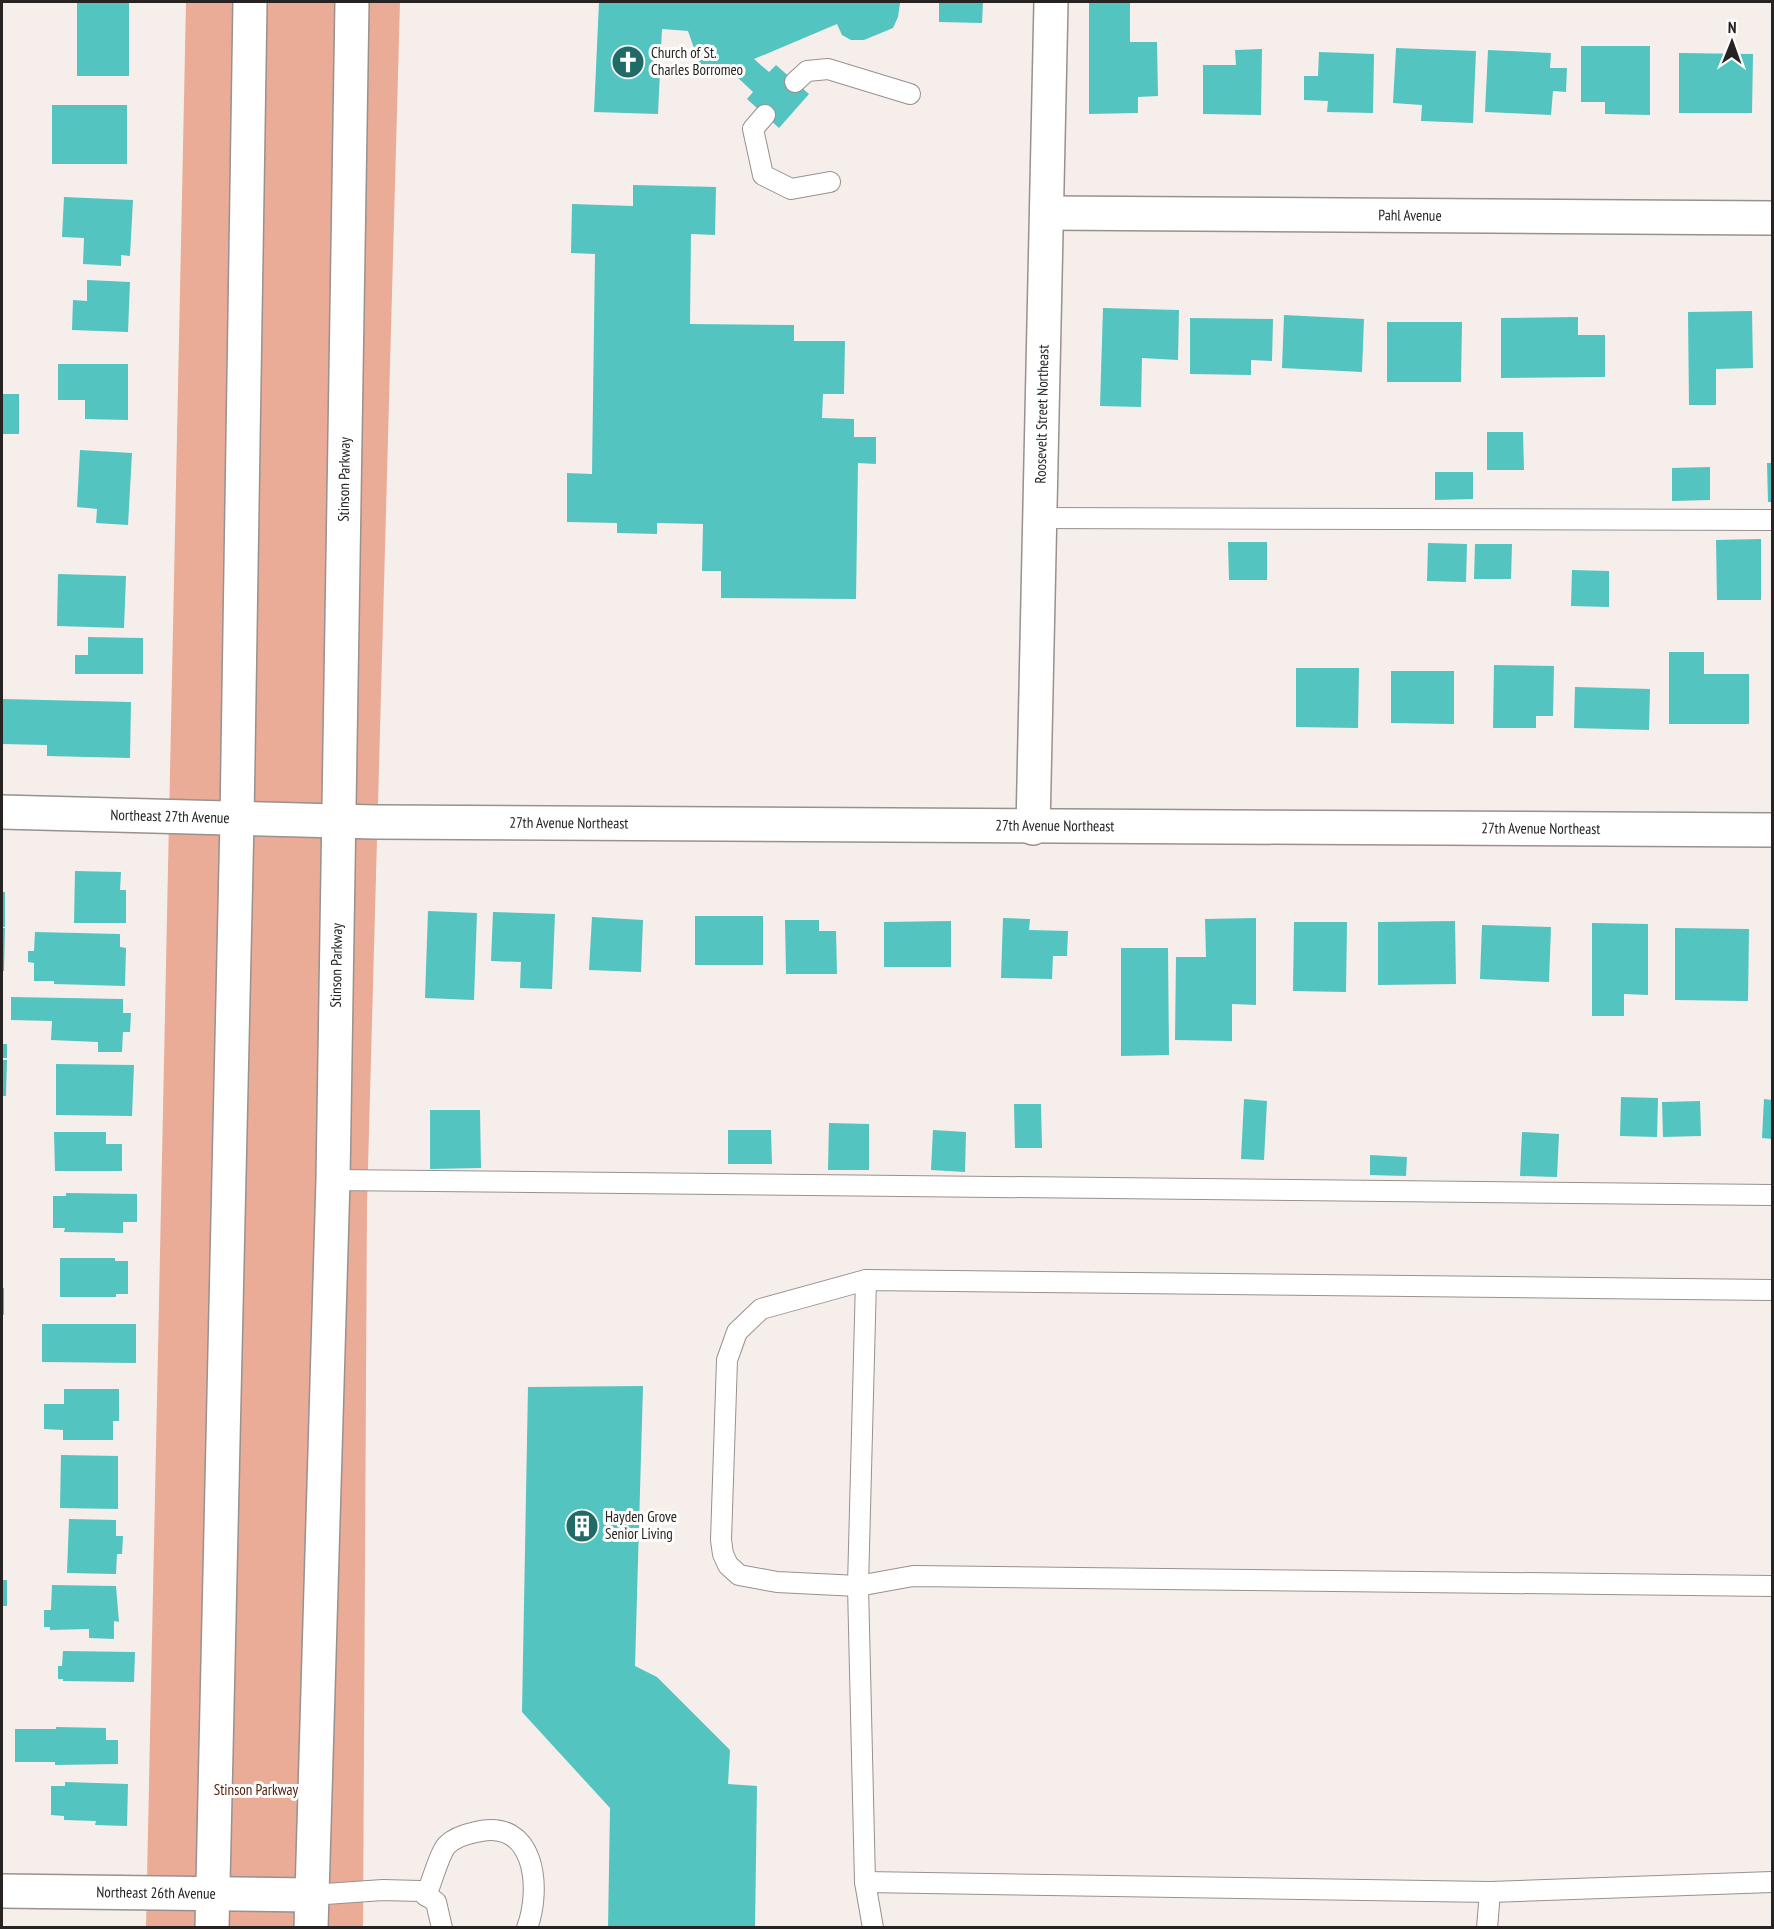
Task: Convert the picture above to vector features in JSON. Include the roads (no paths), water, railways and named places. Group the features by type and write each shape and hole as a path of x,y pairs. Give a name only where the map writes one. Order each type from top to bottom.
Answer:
{"street":[{"path":"212,1928 237,820 250,2"},
{"name":"Stinson Parkway","path":"311,1928 333,1180 352,2"},
{"name":"Roosevelt Street Northeast","path":"1033,828 1051,2"},
{"name":"Pahl Avenue","path":"1047,213 1773,218"},
{"name":"Northeast 27th Avenue","path":"2,812 339,821"},
{"name":"27th Avenue Northeast","path":"339,821 1033,828 1773,830"},
{"name":"Northeast 26th Avenue","path":"2,1891 311,1895"}],"lane":[{"path":"795,82 807,71 828,69 910,94"},
{"path":"765,115 753,129 763,175 791,189 830,182"},
{"path":"1040,518 1773,520"},
{"path":"333,1180 1773,1195"},
{"path":"1773,1290 866,1280 761,1309 736,1332 727,1360 721,1540 723,1554 728,1565 739,1575 777,1582 858,1586 913,1576 1773,1586"},
{"path":"866,1280 858,1586 865,1882 873,1928"},
{"path":"426,1896 446,1846 462,1835 482,1830 498,1830 518,1838 531,1859 533,1912 527,1928"},
{"path":"865,1882 1490,1892 1773,1882"},
{"path":"311,1895 383,1890 420,1891 436,1902 442,1928"},
{"path":"1487,1928 1490,1892"}],"place":[{"name":"Church of St. Charles Borromeo","path":"628,62"},
{"name":"Hayden Grove Senior Living","path":"582,1526"}]}
